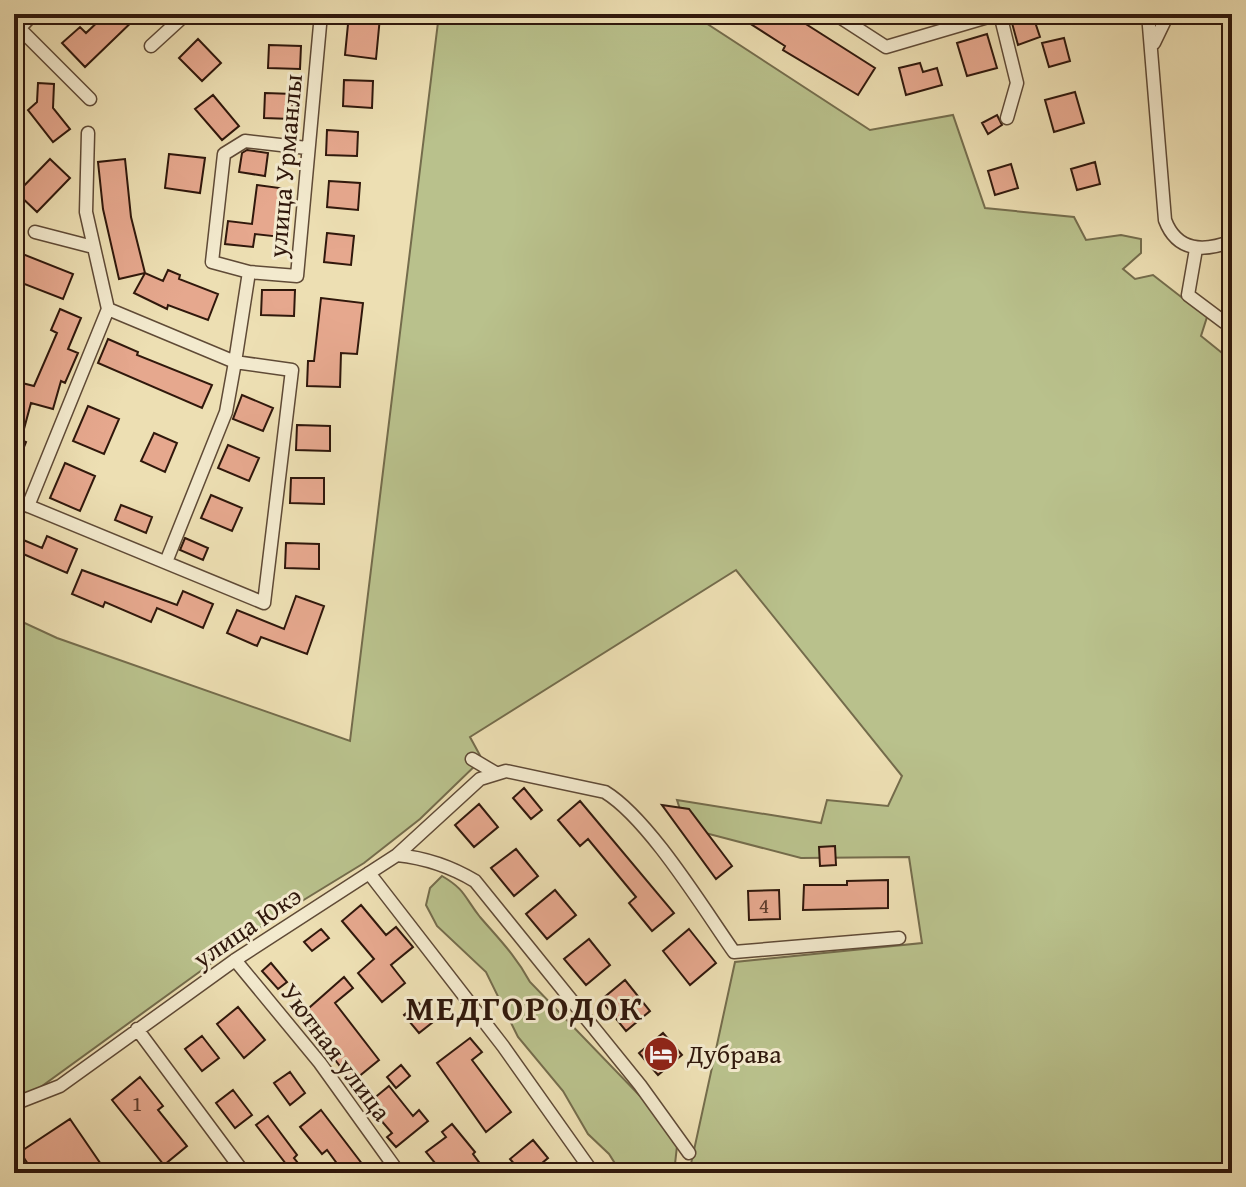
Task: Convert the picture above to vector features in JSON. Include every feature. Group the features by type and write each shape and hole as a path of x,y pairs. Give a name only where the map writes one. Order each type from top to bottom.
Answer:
{"street":[{"path":"33,14 16,31 90,99"},
{"path":"151,46 188,14 321,16"},
{"path":"835,14 886,47 999,14 1017,83 1007,118"},
{"path":"1148,14 1165,220 1176,239 1196,249 1232,241"},
{"path":"1152,53 1157,34 1168,14"},
{"name":"улица Урманлы","path":"166,562 226,412 249,272 297,276 321,16"},
{"path":"28,506 108,309 86,212 88,133"},
{"path":"249,272 212,262 224,154 245,141 307,148"},
{"path":"35,232 93,247"},
{"path":"1196,249 1188,295 1224,322 1232,322"},
{"path":"14,500 264,603 292,370 235,362 108,309"},
{"path":"472,759 494,772 506,771 605,792 617,799 669,859 734,952 899,938"},
{"name":"улица Юкэ","path":"14,1104 60,1086 235,960 397,855 480,779 494,772"},
{"path":"397,855 431,861 475,881 640,1085 689,1153"},
{"path":"369,873 503,1046 593,1173"},
{"name":"Уютная улица","path":"235,960 320,1063 399,1173"},
{"path":"137,1029 244,1173"}],"green space":[{"path":"439,14 692,14 870,130 953,115 985,208 1074,217 1086,240 1121,235 1141,239 1141,253 1123,269 1135,279 1153,275 1207,317 1201,336 1232,361 1232,1173 689,1173 735,962 922,943 909,857 801,858 686,828 677,800 821,823 827,800 888,806 902,776 736,570 470,737 482,759 420,819 364,863 271,920 31,1094 14,1096 14,618 57,638 350,741"},
{"path":"442,876 460,890 530,982 670,1127 677,1146 674,1173 621,1173 609,1154 588,1134 563,1091 518,1037 486,972 437,926 426,905 430,888"}],"building":[{"path":"106,14 140,14 85,67 62,43 80,27 86,33"},
{"path":"349,14 380,17 376,59 345,55"},
{"path":"735,14 790,14 875,68 858,95 783,50 785,46"},
{"path":"1033,16 1040,37 1018,45 1012,23"},
{"path":"987,34 997,68 967,76 957,43"},
{"path":"1064,38 1070,61 1049,67 1042,43"},
{"path":"198,39 221,63 202,81 179,58"},
{"path":"269,45 301,46 300,69 268,68"},
{"path":"920,63 923,72 937,68 942,85 906,95 899,68"},
{"path":"344,80 373,81 372,108 343,106"},
{"path":"38,83 54,84 53,108 70,129 53,142 28,110 37,102"},
{"path":"1075,92 1084,123 1054,132 1045,100"},
{"path":"265,93 293,94 292,119 264,118"},
{"path":"213,95 239,126 222,140 195,109"},
{"path":"997,115 1002,125 988,134 982,123"},
{"path":"327,130 358,132 357,156 326,155"},
{"path":"247,150 268,153 265,176 239,172 242,153"},
{"path":"169,154 205,158 200,193 165,188"},
{"path":"50,159 70,178 37,212 17,193"},
{"path":"125,159 131,217 145,273 119,279 103,209 98,162"},
{"path":"1095,162 1100,184 1077,190 1071,169"},
{"path":"1011,164 1018,188 995,195 988,171"},
{"path":"329,181 360,183 358,210 327,207"},
{"path":"257,185 287,189 281,237 255,234 253,247 225,244 228,221 252,224"},
{"path":"327,233 354,236 351,265 324,262"},
{"path":"20,253 73,274 63,299 14,280"},
{"path":"168,270 180,275 179,279 218,294 208,320 168,305 167,309 134,293 145,273 163,281"},
{"path":"262,290 295,290 294,316 261,315"},
{"path":"321,298 363,303 357,354 341,353 340,387 307,386 308,361 314,361"},
{"path":"60,309 81,318 68,349 78,353 65,383 61,381 53,409 31,403 21,440 26,442 14,472 14,396 18,382 34,386 57,333 51,330"},
{"path":"108,339 138,352 137,355 212,385 202,408 98,363"},
{"path":"242,395 273,408 263,431 233,419"},
{"path":"88,406 119,419 104,454 73,441"},
{"path":"297,425 330,426 330,451 296,450"},
{"path":"154,433 177,443 165,472 141,461"},
{"path":"228,445 259,458 249,481 218,468"},
{"path":"65,463 95,476 80,511 50,498"},
{"path":"291,478 324,478 324,504 290,503"},
{"path":"211,495 242,508 232,531 201,518"},
{"path":"121,505 152,517 146,533 115,520"},
{"path":"14,536 42,548 47,536 77,549 67,573 14,550"},
{"path":"185,538 208,548 203,560 180,550"},
{"path":"286,543 319,544 319,569 285,568"},
{"path":"82,570 177,605 183,591 213,604 203,628 157,608 151,622 105,602 103,607 72,594"},
{"path":"296,596 324,606 307,654 261,637 257,646 227,633 237,610 284,629"},
{"path":"524,788 542,810 531,819 513,798"},
{"path":"580,801 674,913 652,931 629,903 636,897 588,839 580,846 558,820"},
{"path":"479,804 498,827 474,847 455,825"},
{"path":"662,805 689,809 732,866 716,879"},
{"path":"835,846 836,865 820,866 819,847"},
{"path":"516,849 538,876 514,896 491,868"},
{"path":"888,880 888,908 803,910 804,885 847,885 847,881"},
{"path":"555,890 576,915 547,939 526,914"},
{"path":"779,890 780,919 749,920 748,891"},
{"path":"361,905 386,935 396,927 413,947 391,965 405,983 382,1002 358,973 374,959 342,921"},
{"path":"321,929 329,938 312,951 304,942"},
{"path":"689,929 716,963 690,985 663,951"},
{"path":"589,939 610,965 586,985 564,959"},
{"path":"271,963 287,982 278,989 262,971"},
{"path":"344,977 353,988 335,1003 379,1060 352,1082 301,1015"},
{"path":"625,980 650,1011 626,1031 601,1000"},
{"path":"419,1003 433,1022 419,1033 404,1015"},
{"path":"238,1007 265,1040 244,1058 217,1024"},
{"name":"Дубрава","path":"663,1033 682,1055 658,1075 639,1053"},
{"path":"202,1036 219,1058 202,1071 185,1049"},
{"path":"470,1038 482,1052 472,1060 511,1112 486,1132 437,1063"},
{"path":"401,1065 410,1076 396,1088 387,1077"},
{"path":"290,1072 305,1093 290,1105 274,1083"},
{"path":"140,1077 163,1106 158,1110 187,1146 164,1165 112,1100"},
{"path":"389,1086 413,1116 419,1110 428,1121 396,1147 387,1137 392,1133 367,1104"},
{"path":"233,1090 252,1115 235,1128 216,1103"},
{"path":"321,1110 366,1169 360,1173 344,1173 327,1150 322,1154 300,1127"},
{"path":"268,1116 297,1155 294,1158 306,1173 293,1173 256,1125"},
{"path":"70,1119 107,1173 34,1173 20,1152"},
{"path":"452,1124 475,1152 473,1154 487,1173 443,1173 426,1152 446,1137 442,1132"},
{"path":"533,1140 548,1158 530,1173 522,1173 510,1159"}],"place":[{"name":"Дубрава","path":"661,1054"}],"district":[{"name":"МЕДГОРОДОК","path":"525,1008"}]}
